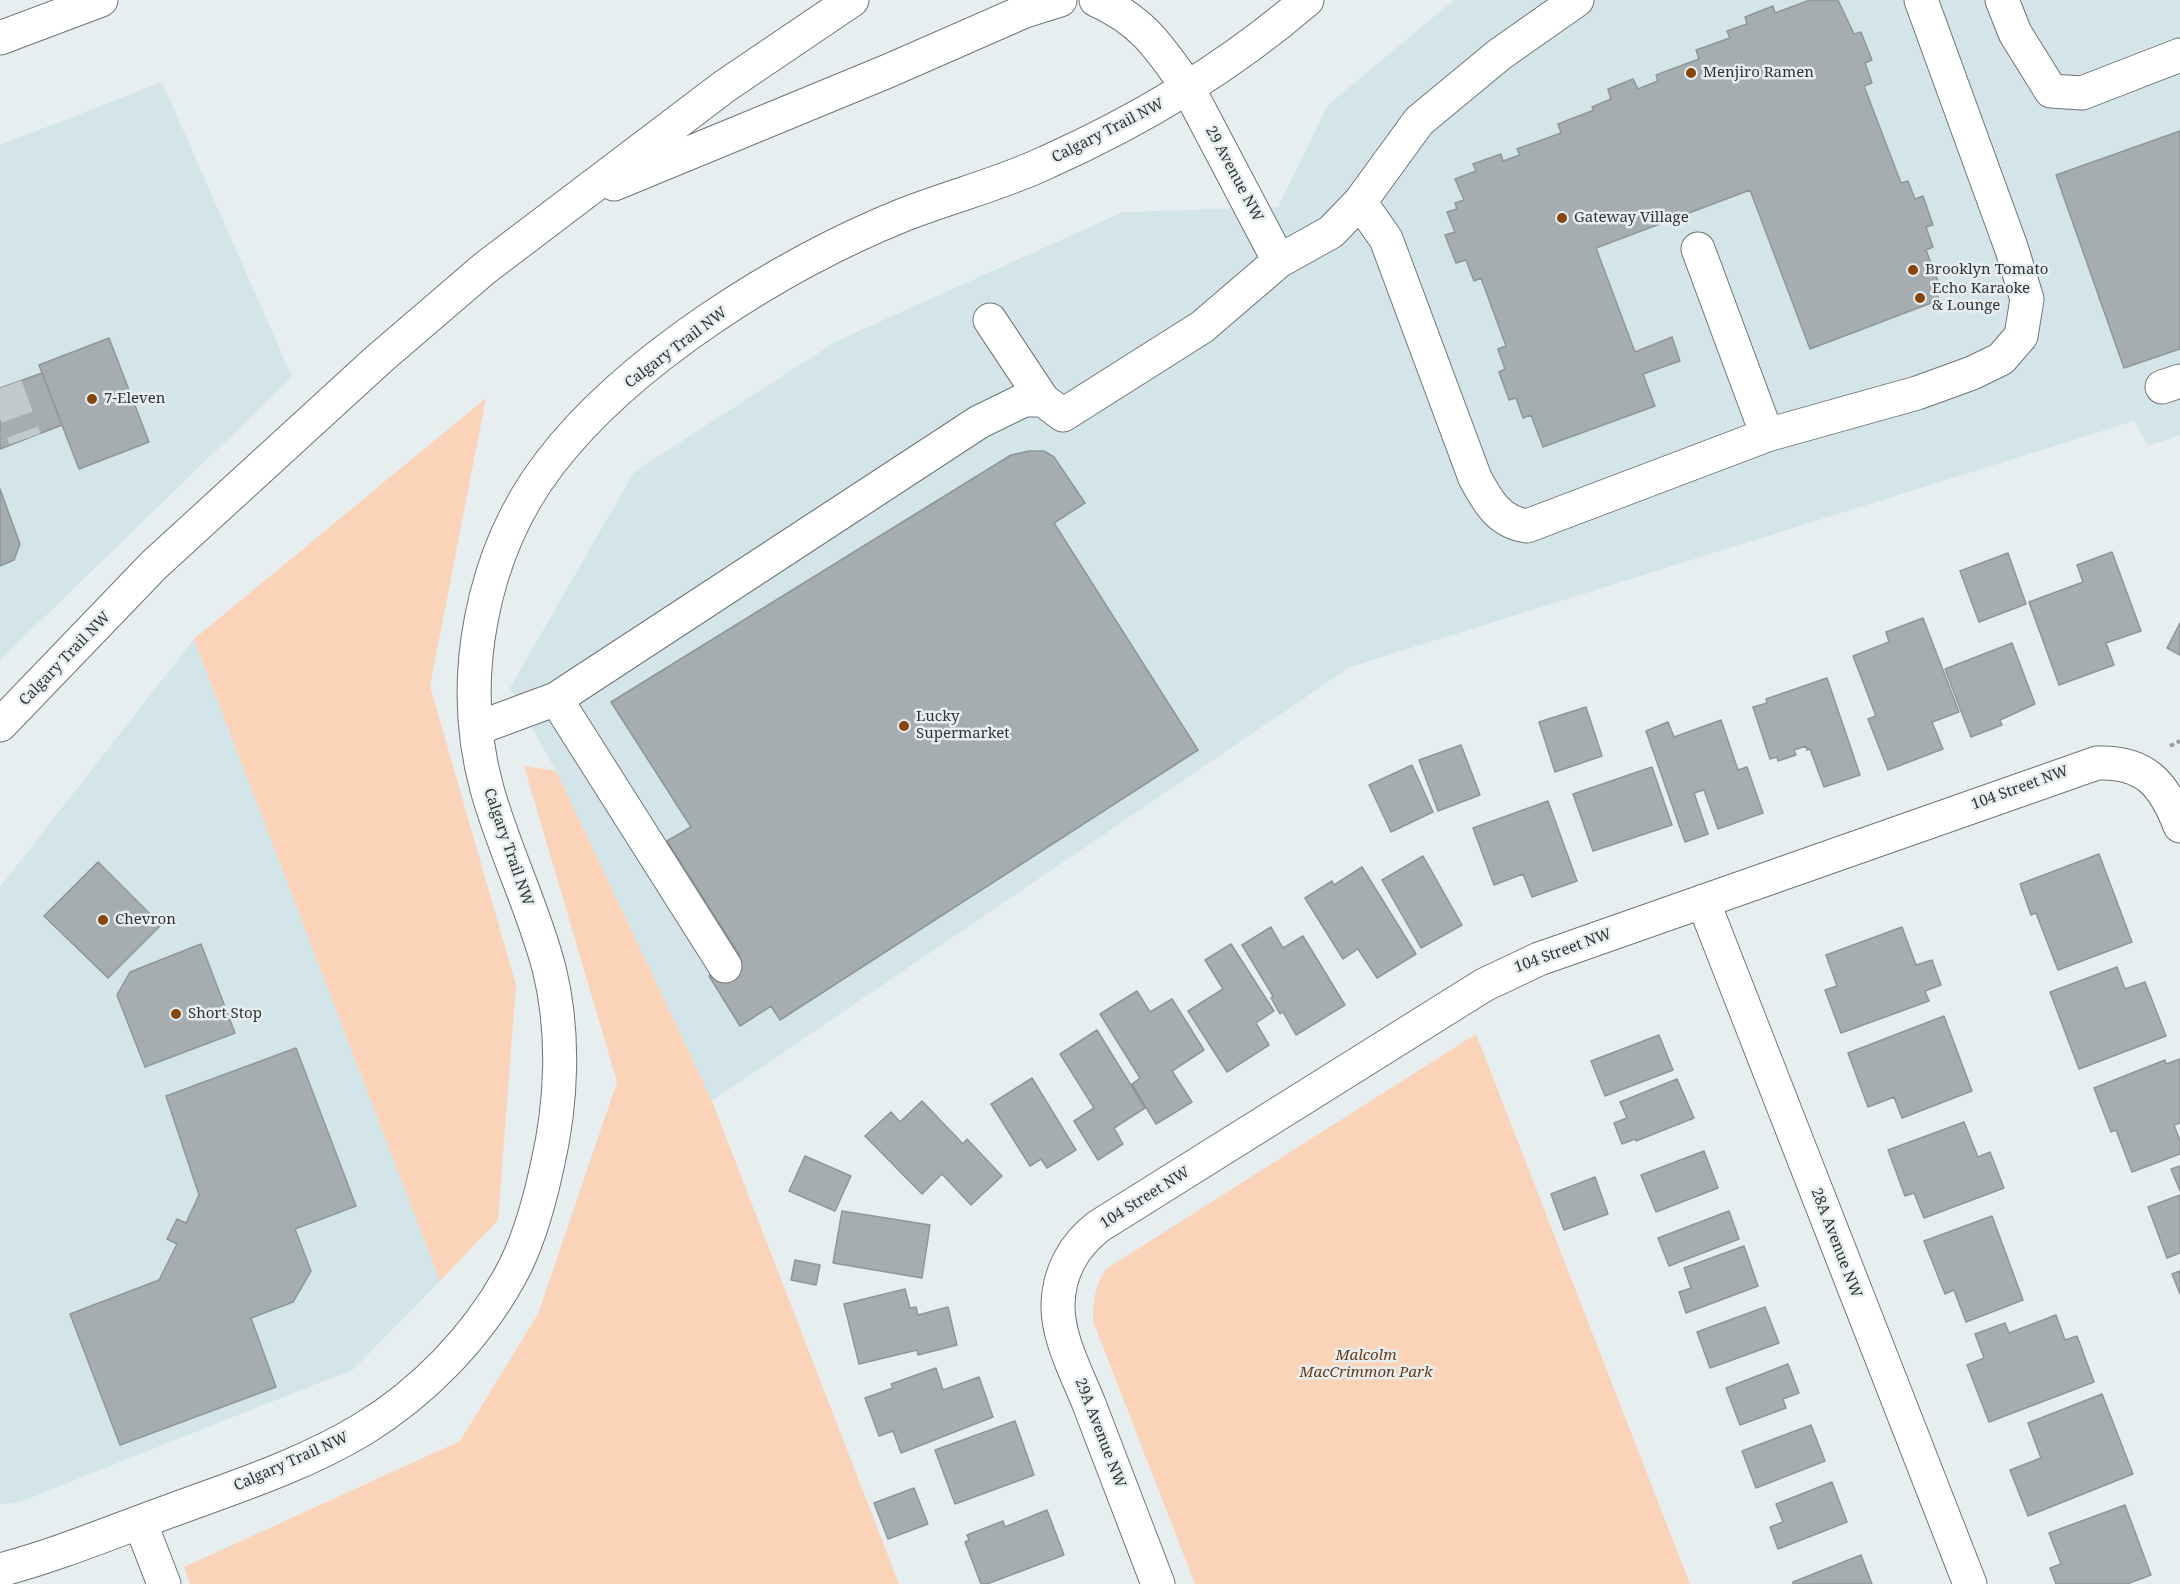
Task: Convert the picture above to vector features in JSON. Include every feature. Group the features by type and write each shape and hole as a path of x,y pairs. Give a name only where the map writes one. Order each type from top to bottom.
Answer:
{"main road":[{"path":"0,38 101,0"},
{"name":"Calgary Trail NW","path":"0,726 153,565 485,268 725,86 852,0"},
{"path":"571,202 888,71 1025,11 1060,0"},
{"name":"29 Avenue NW","path":"1096,0 1122,12 1144,30 1188,88 1279,261"},
{"name":"Calgary Trail NW","path":"0,1570 42,1559 312,1456 358,1432 397,1407 429,1380 461,1346 511,1276 539,1205 553,1143 559,1097 558,1042 550,971 485,783 478,748 477,665 480,621 493,566 519,512 549,464 601,408 639,372 732,306 781,275 842,241 909,213 1042,165 1107,134 1188,88 1307,0"},
{"path":"990,320 1043,400 1063,415 1202,327 1279,261 1331,232 1360,202 1419,121 1500,54 1576,0"},
{"path":"1360,202 1386,239 1476,478 1490,506 1511,523 1527,526 1767,435 1917,393 1972,373 2001,359 2021,336 2026,299 2014,257 1920,0"},
{"path":"2002,0 2015,33 2051,91 2082,93 2180,55"},
{"path":"1698,249 1767,435"},
{"path":"478,728 556,699 979,422 1024,400 1043,400"},
{"path":"556,699 725,966"},
{"name":"104 Street NW","path":"1061,1277 1083,1238 1099,1226 1504,973 2080,767 2117,762 2134,767 2160,787 2180,826"},
{"name":"28A Avenue NW","path":"1702,901 1970,1584"},
{"name":"29A Avenue NW","path":"1061,1277 1058,1305 1071,1358 1158,1584"},
{"path":"140,1522 164,1584"}],"shaded area":[{"path":"1454,0 2180,0 2180,435 2148,446 2134,421 1350,667 712,1101 556,771 510,688 634,472 835,342 1123,212 1278,207 1328,105"},
{"path":"162,82 292,377 0,660 0,145"},
{"path":"194,639 440,1281 354,1369 20,1502 0,1504 0,887"}],"green space":[{"path":"486,398 430,686 516,985 498,1220 440,1281 194,639"},
{"path":"524,766 556,771 712,1101 899,1584 190,1584 184,1567 460,1441 538,1314 617,1082"},
{"name":"Malcolm MacCrimmon Park","path":"1476,1034 1690,1584 1195,1584 1093,1321 1095,1294 1102,1275 1106,1269"}],"building":[{"name":"Gateway Village","path":"1810,0 1838,0 1854,34 1861,32 1872,60 1865,63 1872,83 1864,86 1901,183 1908,181 1915,199 1923,196 1933,225 1926,227 1933,247 1926,250 1939,284 1934,286 1939,300 1810,349 1750,190 1596,248 1635,352 1672,337 1680,361 1643,374 1655,406 1543,447 1531,415 1523,418 1516,398 1509,400 1499,372 1505,369 1498,349 1506,346 1481,278 1474,281 1466,260 1456,263 1445,235 1455,232 1447,212 1457,209 1455,203 1464,200 1455,179 1476,171 1473,164 1501,154 1503,161 1520,155 1517,149 1561,133 1558,124 1594,110 1592,107 1611,99 1608,89 1633,79 1638,89 1658,81 1656,75 1699,59 1696,50 1730,38 1727,31 1747,24 1745,17 1773,6 1775,13"},
{"path":"2180,131 2180,349 2124,368 2056,175"},
{"name":"7-Eleven","path":"109,338 149,442 79,469 39,365"},
{"path":"42,373 62,425 0,449 0,388"},
{"name":"Lucky Supermarket","path":"1029,451 1044,451 1054,457 1085,503 1054,523 1198,750 780,1020 771,1006 740,1026 709,976 740,956 667,841 691,827 611,702 1011,455"},
{"path":"0,489 20,544 14,560 0,566"},
{"path":"2112,552 2141,631 2106,643 2114,665 2059,685 2029,602 2083,582 2077,565"},
{"path":"2008,553 2026,604 1979,622 1960,571"},
{"path":"1923,618 1959,712 1932,722 1943,749 1888,770 1868,719 1876,716 1853,656 1889,642 1886,632"},
{"path":"2180,623 2180,655 2167,648"},
{"path":"2012,643 2035,704 2000,720 2002,725 1971,737 1945,669"},
{"path":"1827,678 1860,775 1824,787 1810,749 1807,750 1806,746 1794,750 1796,755 1778,761 1777,757 1770,759 1753,707 1767,703 1766,699"},
{"path":"1586,707 1602,756 1555,772 1539,722"},
{"path":"1721,720 1738,770 1747,767 1763,813 1718,829 1704,790 1694,793 1708,834 1685,842 1646,731 1668,722 1674,737"},
{"path":"1461,745 1480,795 1438,811 1419,760"},
{"path":"1412,765 1433,812 1391,832 1369,785"},
{"path":"1652,767 1672,825 1593,851 1573,794"},
{"path":"1548,801 1577,881 1532,897 1523,874 1494,885 1473,828"},
{"path":"2099,854 2132,942 2058,970 2036,913 2031,915 2020,884"},
{"path":"1423,856 1462,925 1421,948 1382,880"},
{"name":"Chevron","path":"98,862 161,925 108,978 44,916"},
{"path":"1362,867 1416,954 1377,978 1358,949 1343,959 1305,898 1332,881 1334,885"},
{"path":"1271,927 1283,948 1303,936 1345,1005 1296,1035 1283,1012 1280,1014 1271,998 1273,996 1242,945"},
{"path":"1902,927 1916,965 1932,960 1941,985 1925,991 1929,1001 1841,1033 1825,990 1837,986 1826,955"},
{"name":"Short Stop","path":"201,944 235,1033 145,1067 117,995 130,972"},
{"path":"1231,944 1274,1011 1256,1023 1269,1045 1227,1072 1188,1011 1223,989 1205,960"},
{"path":"2117,967 2125,989 2145,982 2166,1036 2079,1069 2050,992"},
{"path":"1137,991 1150,1012 1172,999 1204,1050 1172,1071 1192,1102 1156,1124 1132,1084 1140,1078 1100,1014"},
{"path":"1944,1016 1972,1091 1902,1118 1894,1097 1868,1107 1848,1053"},
{"path":"1097,1030 1145,1108 1114,1128 1123,1144 1098,1160 1074,1121 1094,1108 1060,1054"},
{"path":"1659,1035 1673,1070 1605,1096 1591,1061"},
{"path":"296,1048 356,1206 295,1229 311,1271 293,1302 251,1318 276,1387 120,1445 70,1314 159,1280 177,1244 167,1239 177,1219 186,1223 199,1195 166,1096"},
{"path":"2180,1059 2180,1123 2174,1125 2180,1140 2180,1154 2132,1172 2116,1130 2111,1132 2094,1088 2165,1060 2166,1064"},
{"path":"1032,1078 1076,1150 1047,1168 1041,1159 1030,1166 991,1104"},
{"path":"1677,1079 1694,1118 1636,1141 1635,1139 1622,1144 1614,1123 1627,1118 1620,1102"},
{"path":"922,1101 963,1144 967,1139 1002,1176 971,1205 942,1174 922,1194 865,1136 891,1112 900,1122"},
{"path":"1964,1122 1978,1157 1990,1152 2004,1188 1924,1218 1914,1193 1905,1196 1888,1150"},
{"path":"1704,1151 1718,1188 1656,1212 1641,1175"},
{"path":"805,1156 851,1176 835,1211 789,1191"},
{"path":"2180,1166 2180,1191 2171,1169"},
{"path":"1595,1177 1608,1214 1564,1230 1551,1194"},
{"path":"2180,1195 2180,1253 2167,1258 2148,1207"},
{"path":"842,1211 930,1225 922,1278 833,1263"},
{"path":"1729,1211 1739,1239 1669,1266 1658,1238"},
{"path":"1992,1216 2023,1300 1966,1322 1954,1290 1945,1294 1924,1241"},
{"path":"1744,1246 1758,1286 1686,1313 1679,1292 1691,1288 1684,1268"},
{"path":"795,1260 820,1265 816,1285 791,1280"},
{"path":"2180,1271 2180,1294 2172,1274"},
{"path":"905,1289 910,1308 916,1307 918,1315 948,1307 957,1345 918,1355 917,1350 859,1364 844,1304"},
{"path":"1765,1307 1779,1343 1710,1368 1697,1332"},
{"path":"2056,1315 2065,1340 2077,1336 2094,1382 1989,1422 1967,1365 1984,1358 1975,1334 2005,1323 2009,1333"},
{"path":"1788,1364 1799,1393 1783,1399 1786,1408 1740,1425 1726,1388"},
{"path":"936,1368 943,1390 979,1377 993,1417 901,1453 893,1431 879,1436 865,1398 893,1388 891,1384"},
{"path":"2102,1394 2133,1474 2028,1516 2010,1470 2041,1458 2028,1423"},
{"path":"1015,1421 1034,1475 955,1504 935,1450"},
{"path":"1811,1425 1825,1461 1756,1488 1742,1451"},
{"path":"1832,1482 1847,1522 1778,1549 1770,1527 1783,1522 1776,1504"},
{"path":"914,1488 928,1524 888,1539 874,1503"},
{"path":"2125,1505 2151,1575 2127,1584 2056,1584 2050,1568 2061,1564 2049,1533"},
{"path":"1047,1510 1064,1555 987,1584 981,1584 965,1542 969,1540 967,1535 1003,1521 1005,1527"},
{"path":"1861,1555 1872,1584 1793,1584 1793,1582"}],"tunnel":[{"path":"6,386 25,439"}],"place":[{"name":"Menjiro Ramen","path":"1691,73"},
{"name":"Gateway Village","path":"1562,218"},
{"name":"Brooklyn Tomato","path":"1913,270"},
{"name":"Echo Karaoke & Lounge","path":"1920,298"},
{"name":"7-Eleven","path":"92,399"},
{"name":"Lucky Supermarket","path":"904,726"},
{"name":"Chevron","path":"103,920"},
{"name":"Short Stop","path":"176,1014"}]}
